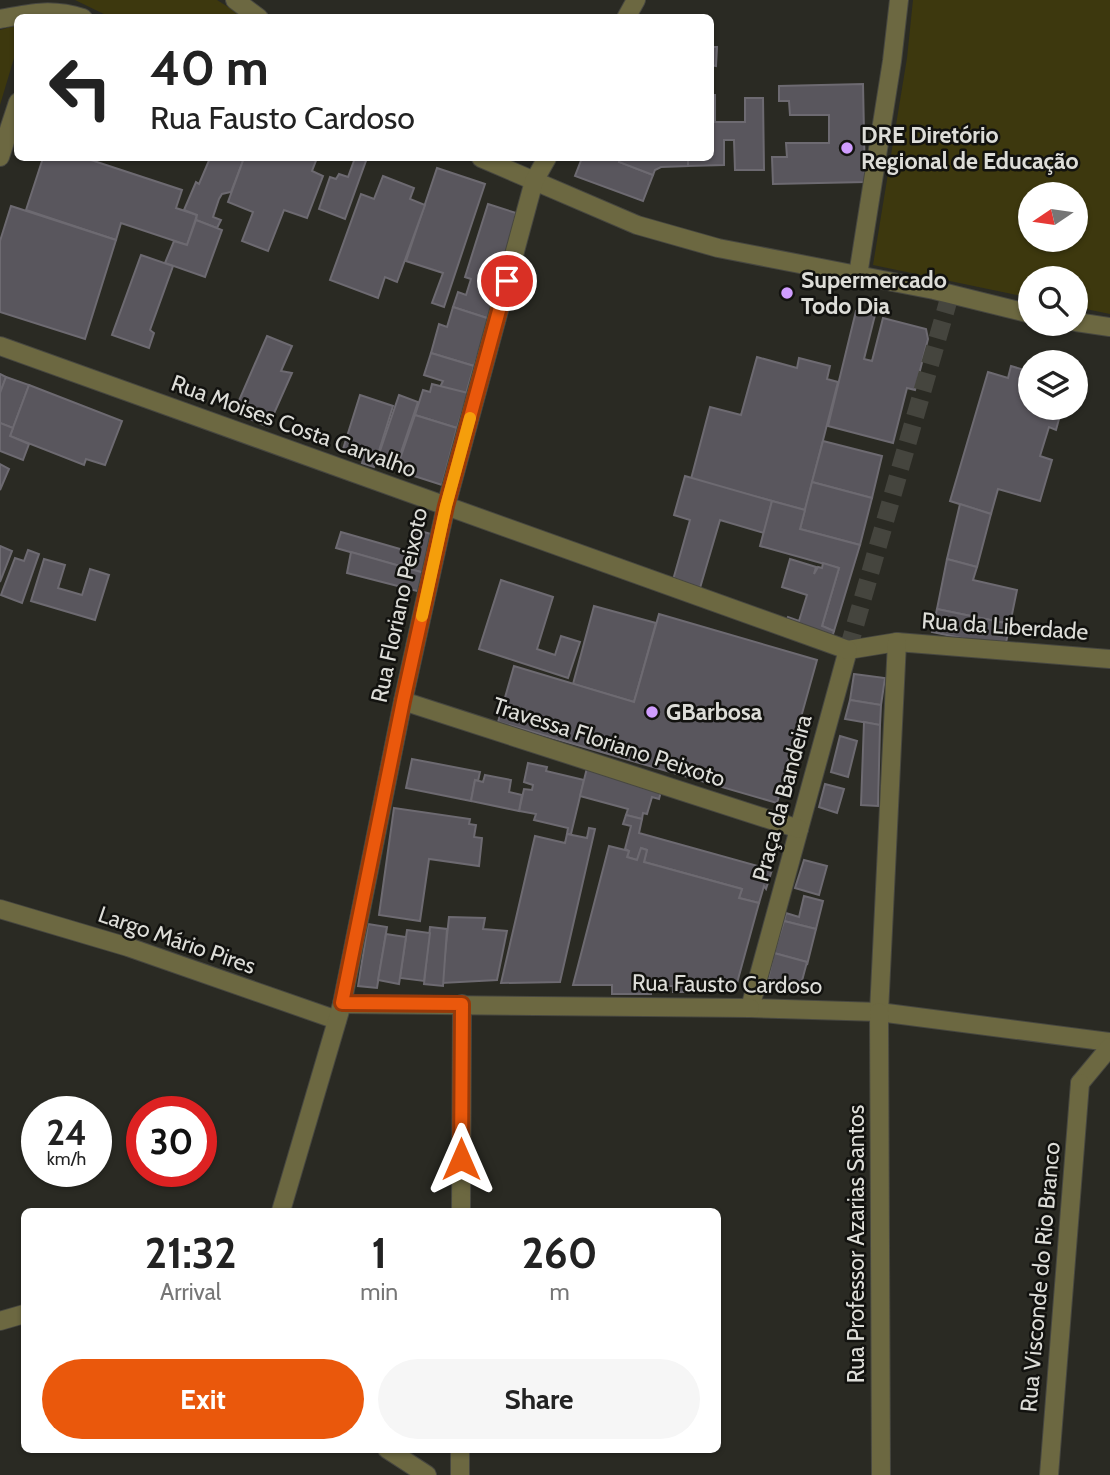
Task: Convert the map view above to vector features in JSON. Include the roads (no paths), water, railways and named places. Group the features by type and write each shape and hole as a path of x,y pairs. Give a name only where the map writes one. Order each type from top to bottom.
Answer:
{"street":[{"path":"235,0 254,14"},
{"path":"858,275 899,0"},
{"path":"0,157 14,114"},
{"path":"488,161 637,225 718,248 858,275 1018,311"},
{"name":"Rua Floriano Peixoto","path":"282,1208 339,1012 446,506 534,181 545,161"},
{"path":"1088,324 1110,327"},
{"name":"Rua Moises Costa Carvalho","path":"0,346 848,650"},
{"path":"848,650 897,642"},
{"name":"Rua da Liberdade","path":"897,642 1110,659"},
{"name":"Rua Professor Azarias Santos","path":"881,1475 879,1012 897,642"},
{"name":"Praça da Bandeira","path":"750,1007 848,650"},
{"name":"Travessa Floriano Peixoto","path":"403,701 799,829"},
{"name":"Largo Mário Pires","path":"0,909 339,1012"},
{"path":"461,1208 462,1004"},
{"name":"Rua Fausto Cardoso","path":"339,1012 462,1004 750,1007 879,1012 1110,1042"},
{"name":"Rua Visconde do Rio Branco","path":"1049,1475 1080,1083 1110,1047"},
{"path":"0,1321 21,1315"},
{"path":"393,1453 427,1475"},
{"path":"460,1453 460,1475"}],"tunnel":[{"path":"848,650 950,295"}],"place":[{"name":"DRE Diretório Regional de Educação","path":"847,148"},
{"name":"Supermercado Todo Dia","path":"787,293"},
{"name":"GBarbosa","path":"652,712"}]}
